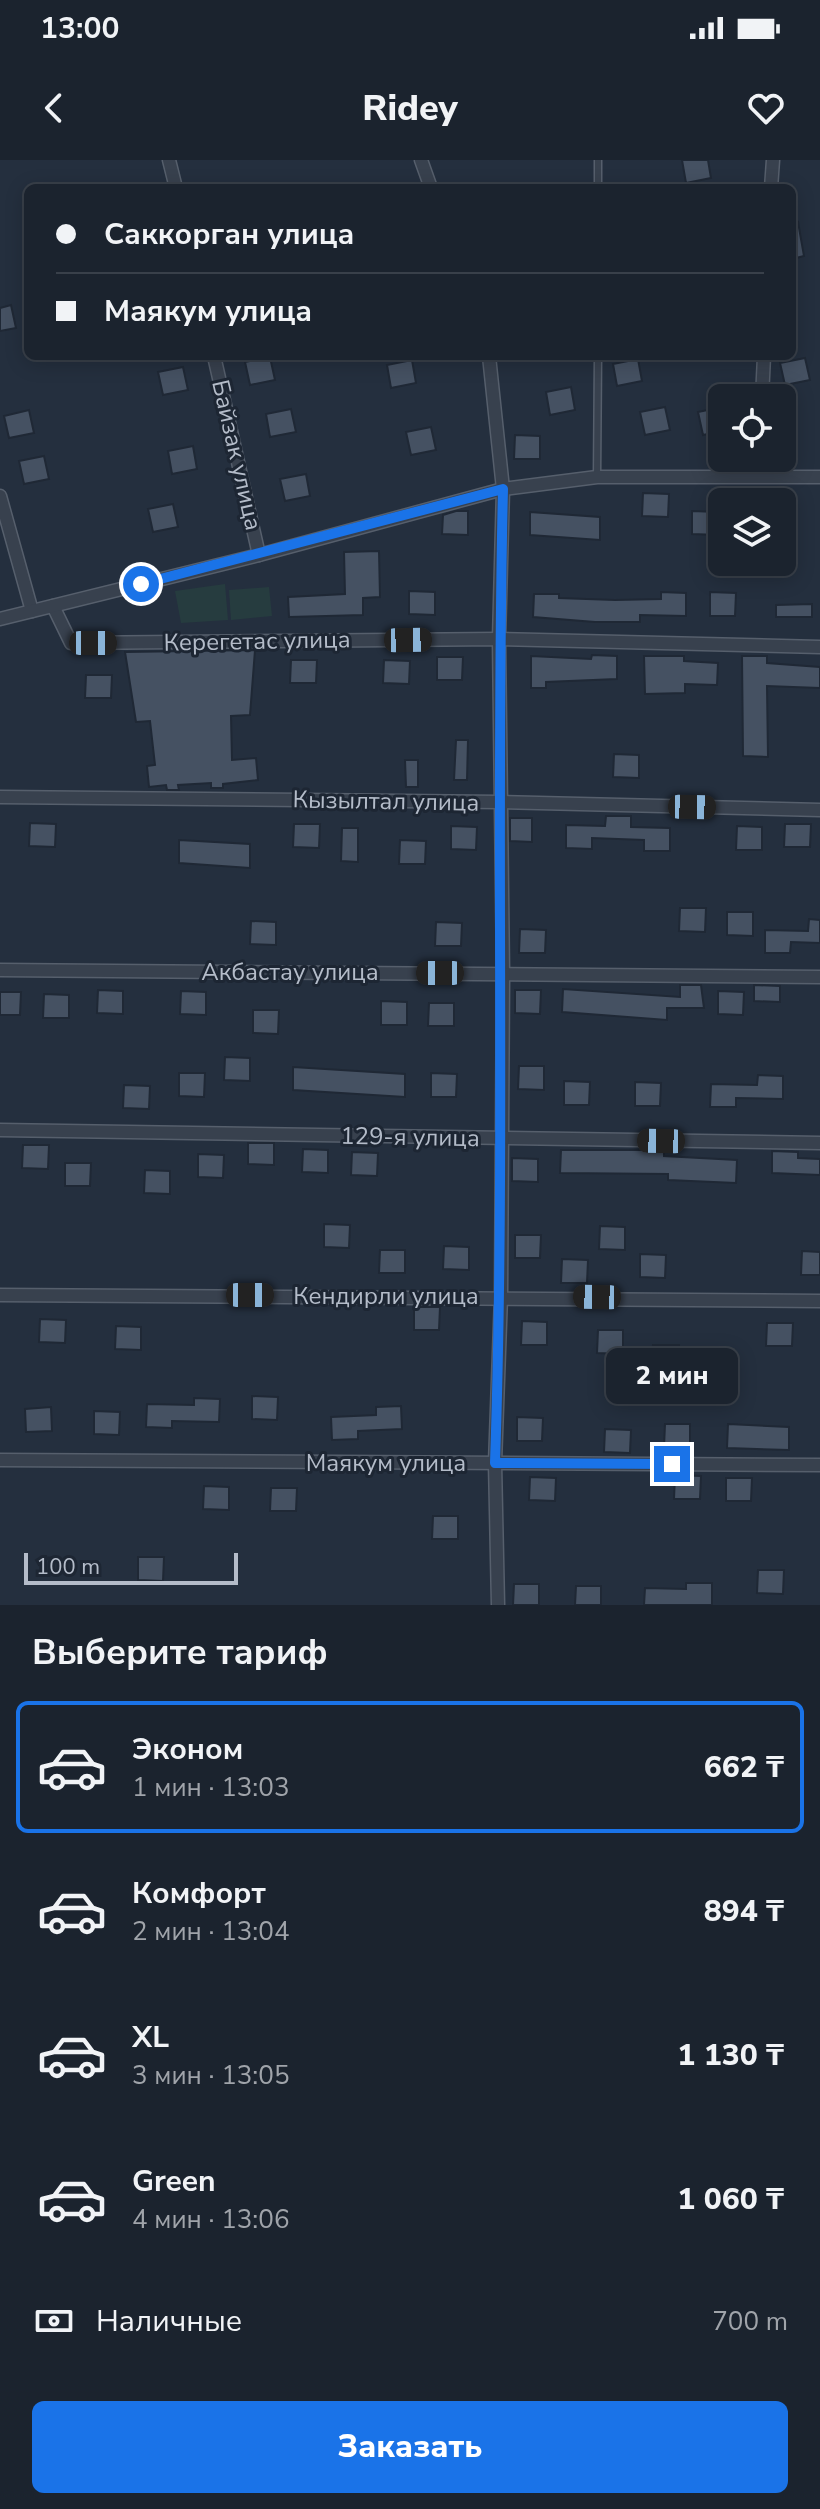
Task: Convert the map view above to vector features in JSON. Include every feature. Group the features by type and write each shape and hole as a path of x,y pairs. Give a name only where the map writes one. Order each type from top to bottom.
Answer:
{"street":[{"path":"169,160 175,184"},
{"path":"421,160 430,184"},
{"path":"771,184 773,160"},
{"name":"Байзак улица","path":"215,360 259,555"},
{"path":"489,360 503,489 499,639 503,974 501,1296 495,1463 498,1605"},
{"path":"763,384 764,360"},
{"path":"758,472 758,476"},
{"path":"0,619 259,555 503,489 597,477 820,477"},
{"path":"0,496 32,611"},
{"name":"Керегетас улица","path":"53,606 71,643 499,639 820,647"},
{"name":"Кызылтал улица","path":"0,797 500,802 820,810"},
{"name":"Акбастау улица","path":"0,970 820,977"},
{"name":"129-я улица","path":"0,1130 820,1143"},
{"name":"Кендирли улица","path":"0,1295 501,1296 820,1301"},
{"name":"Маякум улица","path":"0,1460 820,1465"}],"lane":[{"path":"598,160 598,184"},
{"path":"597,477 598,360"}],"green space":[{"path":"225,584 228,620 181,623 175,591"},
{"path":"269,587 272,616 231,620 229,590"}],"building":[{"path":"682,160 708,160 711,178 686,183"},
{"path":"796,222 804,256 796,258"},
{"path":"11,305 16,328 0,331 0,308"},
{"path":"805,358 810,380 785,384 780,363"},
{"path":"271,360 275,380 250,385 245,362"},
{"path":"412,360 416,383 391,388 387,365"},
{"path":"638,360 642,381 617,386 613,364"},
{"path":"183,367 188,390 163,395 158,372"},
{"path":"571,387 575,410 550,415 546,392"},
{"path":"665,407 670,430 645,435 640,412"},
{"path":"291,409 296,432 270,437 266,414"},
{"path":"29,410 34,433 9,438 4,416"},
{"path":"708,410 708,434 703,435 698,412"},
{"path":"431,427 436,450 411,455 406,432"},
{"path":"515,435 540,436 540,459 514,459"},
{"path":"193,446 197,469 172,474 168,451"},
{"path":"44,456 49,479 24,484 19,461"},
{"path":"306,474 310,496 285,501 280,479"},
{"path":"643,493 669,494 668,517 642,516"},
{"path":"173,504 178,527 153,532 148,509"},
{"path":"468,511 468,535 442,534 443,515"},
{"path":"692,511 708,512 708,535 692,534"},
{"path":"530,512 600,517 600,540 530,535"},
{"path":"379,551 380,597 363,598 363,615 289,617 288,597 345,594 344,552"},
{"path":"409,591 435,592 435,615 409,614"},
{"path":"661,592 686,593 686,616 640,615 640,622 533,617 534,594 615,600 661,599"},
{"path":"710,592 736,593 735,616 710,616"},
{"path":"812,604 812,617 776,617 776,605"},
{"path":"255,650 250,715 231,716 232,760 256,758 258,780 223,784 223,788 211,788 211,783 178,785 179,790 167,790 166,785 149,787 147,766 155,765 150,721 136,722 125,652"},
{"path":"592,655 617,656 617,679 546,682 546,688 531,688 531,656 591,659"},
{"path":"644,656 684,656 684,661 718,663 717,685 685,684 685,693 645,694"},
{"path":"742,656 767,656 767,663 820,667 820,688 767,686 768,757 743,756"},
{"path":"437,657 463,657 462,680 437,680"},
{"path":"291,660 317,660 316,683 290,683"},
{"path":"384,660 410,661 409,684 383,683"},
{"path":"86,675 112,675 111,698 85,698"},
{"path":"456,740 468,740 467,780 454,780"},
{"path":"614,754 639,755 639,778 613,777"},
{"path":"405,760 418,760 418,787 406,787"},
{"path":"606,816 631,816 631,827 670,828 670,851 644,851 644,840 592,838 592,849 566,848 566,825 605,826"},
{"path":"510,818 532,818 532,842 510,841"},
{"path":"30,823 56,824 55,847 29,846"},
{"path":"294,824 320,824 319,848 293,847"},
{"path":"785,824 811,824 810,847 784,847"},
{"path":"451,826 477,827 476,850 451,849"},
{"path":"737,826 762,827 762,850 736,850"},
{"path":"342,828 358,828 358,862 341,861"},
{"path":"179,840 250,844 250,868 179,863"},
{"path":"400,840 426,841 425,864 399,864"},
{"path":"680,908 706,908 705,932 679,931"},
{"path":"727,912 753,912 753,936 727,935"},
{"path":"809,919 820,920 820,943 791,942 790,953 765,953 765,930 808,931"},
{"path":"251,921 276,922 276,945 250,944"},
{"path":"436,922 462,923 461,946 435,946"},
{"path":"520,929 546,930 545,953 519,953"},
{"path":"680,985 701,985 704,1008 667,1008 667,1020 562,1012 563,989 680,997"},
{"path":"754,985 780,986 780,1002 754,1001"},
{"path":"98,990 123,991 123,1014 97,1013"},
{"path":"515,990 541,990 540,1014 515,1013"},
{"path":"181,991 206,992 206,1015 180,1014"},
{"path":"718,991 744,992 743,1015 718,1014"},
{"path":"0,992 21,992 20,1015 0,1015"},
{"path":"44,994 69,995 69,1018 43,1018"},
{"path":"381,1001 407,1002 407,1025 381,1025"},
{"path":"429,1003 454,1003 454,1026 428,1026"},
{"path":"253,1010 279,1010 278,1034 253,1033"},
{"path":"225,1057 250,1058 250,1081 224,1080"},
{"path":"519,1066 544,1066 544,1090 518,1089"},
{"path":"293,1067 405,1074 405,1097 293,1090"},
{"path":"179,1073 205,1073 204,1097 179,1096"},
{"path":"431,1073 457,1074 456,1097 431,1097"},
{"path":"758,1075 783,1076 783,1099 736,1098 736,1107 710,1107 711,1084 757,1085"},
{"path":"564,1081 590,1082 589,1105 564,1105"},
{"path":"635,1082 661,1083 660,1106 635,1106"},
{"path":"124,1085 150,1086 149,1109 123,1108"},
{"path":"248,1143 274,1143 274,1165 248,1164"},
{"path":"23,1145 49,1145 48,1169 22,1168"},
{"path":"303,1149 328,1150 328,1173 302,1172"},
{"path":"561,1150 664,1150 664,1156 737,1160 736,1183 668,1180 668,1174 560,1173"},
{"path":"772,1151 798,1152 798,1158 820,1159 820,1175 772,1173"},
{"path":"352,1152 378,1153 377,1176 351,1175"},
{"path":"198,1154 224,1155 223,1178 198,1177"},
{"path":"512,1158 538,1159 538,1182 512,1181"},
{"path":"65,1163 91,1163 90,1186 65,1186"},
{"path":"145,1170 170,1171 170,1194 144,1193"},
{"path":"324,1224 350,1225 349,1248 324,1247"},
{"path":"600,1226 625,1227 625,1250 599,1249"},
{"path":"515,1235 541,1235 540,1258 515,1258"},
{"path":"444,1246 469,1247 469,1270 443,1269"},
{"path":"380,1250 405,1250 405,1273 379,1273"},
{"path":"802,1251 820,1252 820,1275 801,1275"},
{"path":"640,1254 666,1255 665,1278 640,1277"},
{"path":"562,1259 588,1260 587,1283 561,1283"},
{"path":"414,1307 440,1307 439,1330 414,1330"},
{"path":"40,1319 66,1320 65,1343 39,1342"},
{"path":"522,1321 547,1322 547,1345 521,1345"},
{"path":"767,1323 793,1323 792,1346 766,1346"},
{"path":"116,1326 141,1327 141,1350 115,1349"},
{"path":"598,1330 623,1330 623,1354 597,1353"},
{"path":"653,1345 679,1345 678,1369 652,1368"},
{"path":"252,1396 278,1397 277,1420 252,1419"},
{"path":"194,1398 220,1399 219,1422 172,1421 172,1428 146,1427 147,1404 194,1405"},
{"path":"401,1406 402,1429 358,1431 358,1439 332,1440 331,1417 376,1415 376,1407"},
{"path":"51,1407 52,1431 26,1432 25,1409"},
{"path":"94,1411 120,1412 119,1435 94,1434"},
{"path":"517,1417 543,1418 542,1441 517,1441"},
{"path":"665,1424 690,1424 690,1448 664,1447"},
{"path":"728,1424 789,1427 789,1450 727,1448"},
{"path":"605,1429 631,1430 630,1453 604,1452"},
{"path":"675,1475 701,1476 700,1499 674,1499"},
{"path":"530,1477 556,1478 555,1501 529,1500"},
{"path":"726,1478 752,1478 751,1501 726,1501"},
{"path":"204,1486 229,1487 229,1510 203,1509"},
{"path":"271,1488 297,1488 296,1511 270,1511"},
{"path":"433,1516 458,1516 458,1539 432,1539"},
{"path":"138,1557 164,1557 163,1581 138,1580"},
{"path":"758,1570 784,1570 783,1594 757,1593"},
{"path":"686,1583 712,1583 712,1605 644,1605 645,1588 686,1589"},
{"path":"514,1584 539,1584 539,1605 513,1605"},
{"path":"576,1586 601,1586 601,1605 575,1605"}],"route":[{"path":"141,584 503,489 499,639 503,974 501,1296 495,1463 672,1464"}]}
